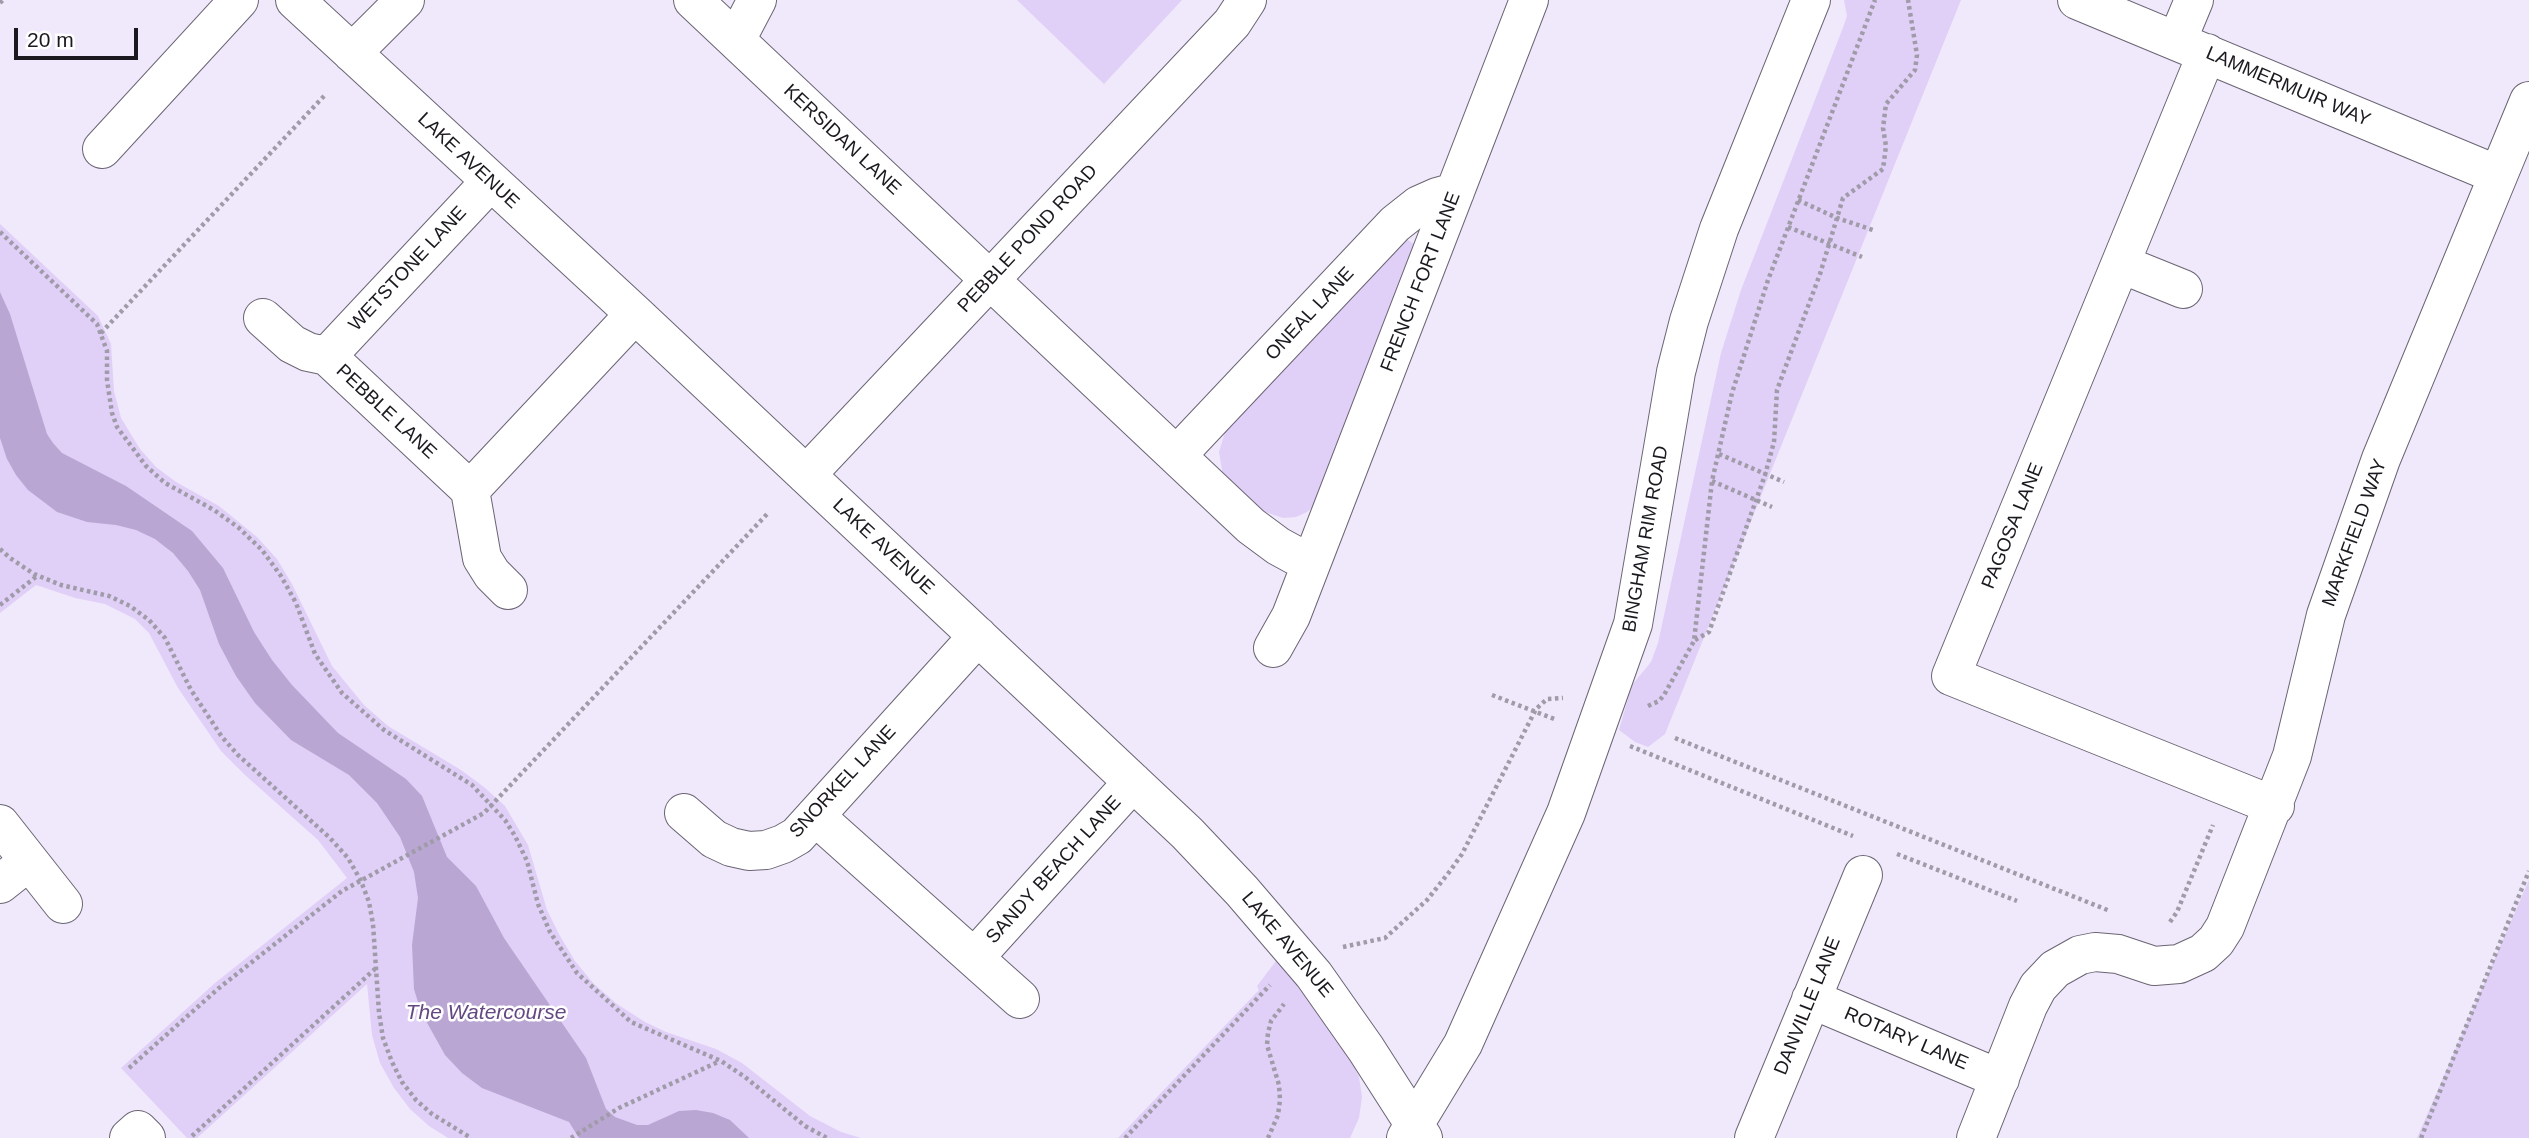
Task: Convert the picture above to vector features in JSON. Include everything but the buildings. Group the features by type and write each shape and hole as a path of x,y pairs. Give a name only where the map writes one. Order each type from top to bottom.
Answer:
{"street":[{"path":"102,149 239,0"},
{"name":"LAKE AVENUE","path":"295,0 635,314 1187,833 1242,891 1314,975 1346,1019 1414,1133"},
{"path":"352,53 405,0"},
{"name":"KERSIDAN LANE","path":"693,0 990,279"},
{"path":"736,40 757,0"},
{"name":"PEBBLE POND ROAD","path":"806,474 1232,23 1247,0"},
{"name":"FRENCH FORT LANE","path":"1273,648 1292,616 1530,0"},
{"name":"BINGHAM RIM ROAD","path":"1414,1133 1463,1044 1566,813 1633,624 1676,372 1689,321 1719,229 1811,0"},
{"name":"LAMMERMUIR WAY","path":"2077,0 2498,175"},
{"name":"PAGOSA LANE","path":"2194,0 2192,47 2121,264 1951,676 2275,806"},
{"name":"MARKFIELD WAY","path":"2000,1079 2032,997 2046,978 2067,961 2095,952 2118,954 2154,965 2167,966 2190,961 2210,947 2225,927 2275,806 2292,756 2326,615 2381,459 2529,101"},
{"name":"WETSTONE LANE","path":"327,356 490,182"},
{"name":"ONEAL LANE","path":"1177,456 1395,224 1419,205 1455,192"},
{"path":"2121,264 2183,289"},
{"path":"990,279 1264,536 1311,564"},
{"path":"508,590 492,575 482,558 470,490 635,314"},
{"name":"PEBBLE LANE","path":"264,318 292,344 308,352 327,356 470,490"},
{"name":"SNORKEL LANE","path":"684,813 714,839 731,847 749,851 783,845 797,836 978,636"},
{"name":"SANDY BEACH LANE","path":"974,958 1133,782"},
{"name":"SANDY BEACH LANE","path":"815,816 1020,999"},
{"path":"0,824 15,873 63,904"},
{"name":"DANVILLE LANE","path":"1754,1138 1870,855"},
{"name":"ROTARY LANE","path":"1811,999 2000,1079"},
{"path":"1976,1138 2000,1079"}],"path":[{"path":"1694,640 1709,632 1765,475 1774,442 1777,390 1820,274 1843,198 1883,169 1886,104 1915,70 1917,55 1908,0"},
{"path":"101,333 325,95"},
{"path":"1798,200 1837,218 1873,230"},
{"path":"1788,227 1862,257"},
{"path":"0,232 97,324 107,351 107,380 112,413 117,428 130,448 165,482 214,510 239,528 262,550 296,603 315,654 327,675 342,692 384,730 455,773 493,805 515,836 527,861 538,904 550,932 577,973 631,1023 721,1061 805,1126 827,1138"},
{"path":"1718,454 1783,482"},
{"path":"1712,481 1772,507"},
{"path":"129,1068 219,988 342,891 484,813 769,512"},
{"path":"0,549 37,575 61,585 108,596 130,606 149,620 165,638 191,690 222,737 348,858 369,902 383,1038 391,1062 416,1100 432,1114 471,1138"},
{"path":"0,605 37,575"},
{"path":"1492,695 1564,723"},
{"path":"1675,738 2113,912"},
{"path":"1620,742 1870,855 2017,901"},
{"path":"2165,926 2173,920 2177,912 2228,787"},
{"path":"2421,1138 2529,871"},
{"path":"192,1136 376,968"},
{"path":"1268,1138 1278,1115 1280,1100 1279,1085 1267,1045 1271,1021 1314,975"},
{"path":"1125,1138 1274,980"},
{"path":"571,1138 619,1108 721,1061"}],"shaded area":[{"path":"1017,0 1182,0 1104,84"},
{"path":"1844,0 1961,0 1665,734 1648,747 1635,742 1619,730 1632,685 1651,662 1658,643 1721,353 1741,290 1844,25 1847,16"},
{"path":"0,224 98,316 111,344 114,391 121,418 140,449 156,467 176,482 219,506 257,537 277,559 332,666 364,705 388,726 461,770 505,806 528,845 547,910 575,961 593,983 617,1004 645,1022 716,1049 742,1063 810,1116 841,1132 861,1138 448,1138 410,1109 380,1063 372,1035 367,984 197,1138 187,1138 121,1068 215,983 347,878 318,840 221,751 178,688 149,633 135,619 105,604 75,598 36,585 0,613"},
{"path":"1408,240 1417,246 1318,503 1296,517 1283,518 1251,507 1223,476 1219,452 1225,432 1402,241"},
{"path":"2529,880 2529,1138 2417,1138"},
{"path":"1279,957 1350,1058 1359,1077 1362,1097 1359,1118 1350,1138 1118,1138 1259,990 1257,986"}],"water":[{"name":"The Watercourse","path":"0,292 10,314 47,434 53,443 62,453 126,486 192,531 223,568 254,632 292,685 338,733 406,779 422,796 447,857 476,886 504,938 586,1058 606,1109 615,1117 637,1125 648,1125 679,1111 713,1113 730,1120 749,1138 579,1138 569,1122 482,1088 462,1073 445,1055 421,1012 414,989 412,945 418,898 414,872 400,837 377,803 349,775 291,740 255,703 236,676 219,644 200,590 173,553 155,539 136,530 87,522 57,512 28,490 16,475 0,438"}]}
